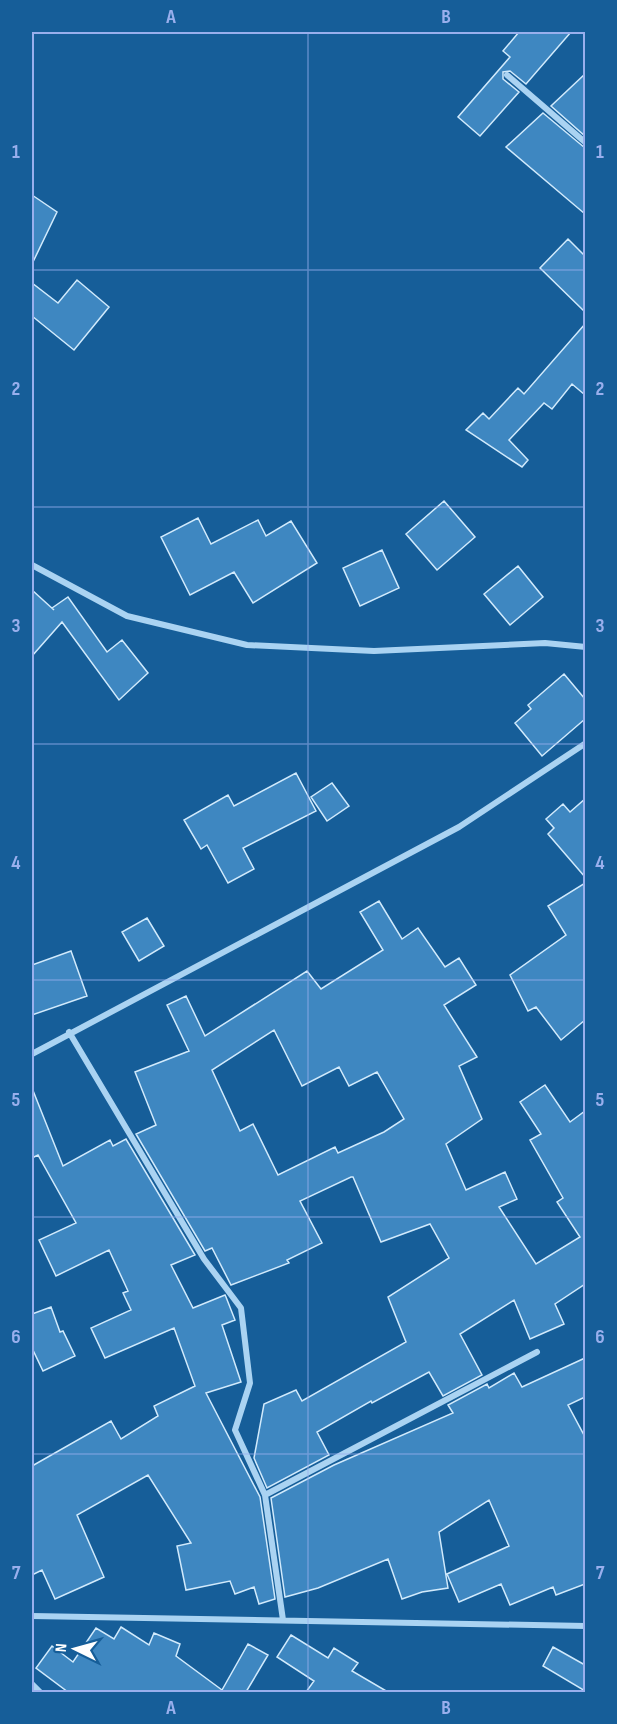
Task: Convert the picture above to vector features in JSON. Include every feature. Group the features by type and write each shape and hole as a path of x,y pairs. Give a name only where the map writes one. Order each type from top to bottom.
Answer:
{"street":[{"path":"507,75 585,143"},
{"path":"32,565 127,616 247,645 374,651 545,643 585,647"},
{"path":"32,1054 69,1032 193,971 459,827 585,743"},
{"path":"69,1032 204,1259 241,1308 250,1383 235,1430 265,1495 283,1620"},
{"path":"265,1495 537,1352"},
{"path":"32,1616 585,1626"},
{"path":"32,1684 40,1692"}],"building":[{"path":"519,32 571,32 526,84 510,71 503,72 503,79 519,92 480,136 458,117 510,57 503,51"},
{"path":"585,74 585,136 551,106"},
{"path":"543,113 585,148 585,214 506,147"},
{"path":"32,195 57,212 32,264"},
{"path":"568,239 585,256 585,312 540,268"},
{"path":"77,280 109,307 74,350 32,316 32,283 58,303"},
{"path":"585,324 585,395 572,384 552,409 544,403 509,440 528,460 522,467 466,430 483,413 489,419 518,388 524,394"},
{"path":"444,501 475,537 437,570 406,534"},
{"path":"198,518 211,544 258,520 266,536 291,521 317,563 253,603 234,572 190,595 161,537"},
{"path":"382,550 399,588 360,606 343,568"},
{"path":"518,566 543,597 510,625 484,594"},
{"path":"32,590 54,610 52,608 68,597 107,652 122,640 148,673 119,700 62,622 32,656"},
{"path":"564,674 585,699 585,719 542,756 515,723 531,709 528,705"},
{"path":"296,773 316,811 243,848 254,869 228,883 207,845 201,849 184,820 228,795 234,806"},
{"path":"332,783 349,806 327,821 311,797"},
{"path":"585,799 585,877 548,834 554,828 546,819 563,804 570,812"},
{"path":"585,883 585,1020 561,1040 536,1007 528,1011 510,975 566,935 548,906"},
{"path":"379,901 402,939 418,928 445,967 459,958 476,985 444,1005 477,1057 459,1066 482,1119 446,1144 466,1190 505,1172 517,1199 499,1207 536,1264 580,1237 557,1202 563,1198 530,1140 541,1134 520,1102 545,1085 570,1122 585,1111 585,1284 555,1304 564,1324 530,1339 514,1300 460,1334 482,1375 443,1396 429,1372 372,1403 371,1401 317,1432 329,1455 267,1488 254,1458 264,1404 296,1390 302,1401 406,1342 388,1297 449,1258 430,1224 381,1242 353,1177 351,1177 300,1201 322,1243 287,1260 289,1263 231,1285 212,1248 205,1251 136,1134 156,1125 135,1072 189,1051 167,1005 186,996 205,1036 307,971 321,989 383,950 360,912","holes":["274,1030 302,1086 339,1067 349,1086 377,1072 404,1119 384,1132 338,1153 335,1147 278,1175 253,1124 240,1131 212,1070"]},
{"path":"147,918 164,946 139,961 122,932"},
{"path":"71,951 87,996 32,1015 32,965"},
{"path":"32,1088 63,1166 110,1140 113,1146 126,1139 195,1255 171,1265 193,1308 225,1295 226,1297 235,1320 222,1325 241,1382 206,1393 260,1497 275,1599 259,1604 254,1587 235,1594 230,1581 186,1590 177,1546 191,1543 148,1475 77,1515 104,1577 55,1599 42,1570 32,1575 32,1466 111,1421 121,1439 158,1416 154,1406 195,1386 174,1328 105,1358 91,1328 131,1310 123,1293 128,1291 109,1250 56,1276 39,1240 76,1223 38,1155 32,1158"},
{"path":"51,1307 60,1332 63,1331 75,1356 43,1371 32,1348 32,1314"},
{"path":"585,1358 585,1397 568,1405 585,1437 585,1584 556,1595 553,1587 510,1605 501,1584 459,1602 447,1574 509,1546 489,1500 439,1532 448,1588 422,1592 402,1599 388,1559 318,1588 285,1597 271,1498 334,1465 453,1413 448,1405 487,1384 489,1388 514,1373 522,1387"},
{"path":"121,1627 149,1645 154,1633 180,1644 176,1656 222,1690 248,1644 268,1655 246,1692 68,1692 36,1668 52,1646 73,1662 96,1628 114,1639"},
{"path":"291,1635 328,1658 334,1648 358,1663 352,1671 388,1692 306,1692 314,1681 277,1657"},
{"path":"553,1647 585,1665 585,1691 543,1666"}]}
